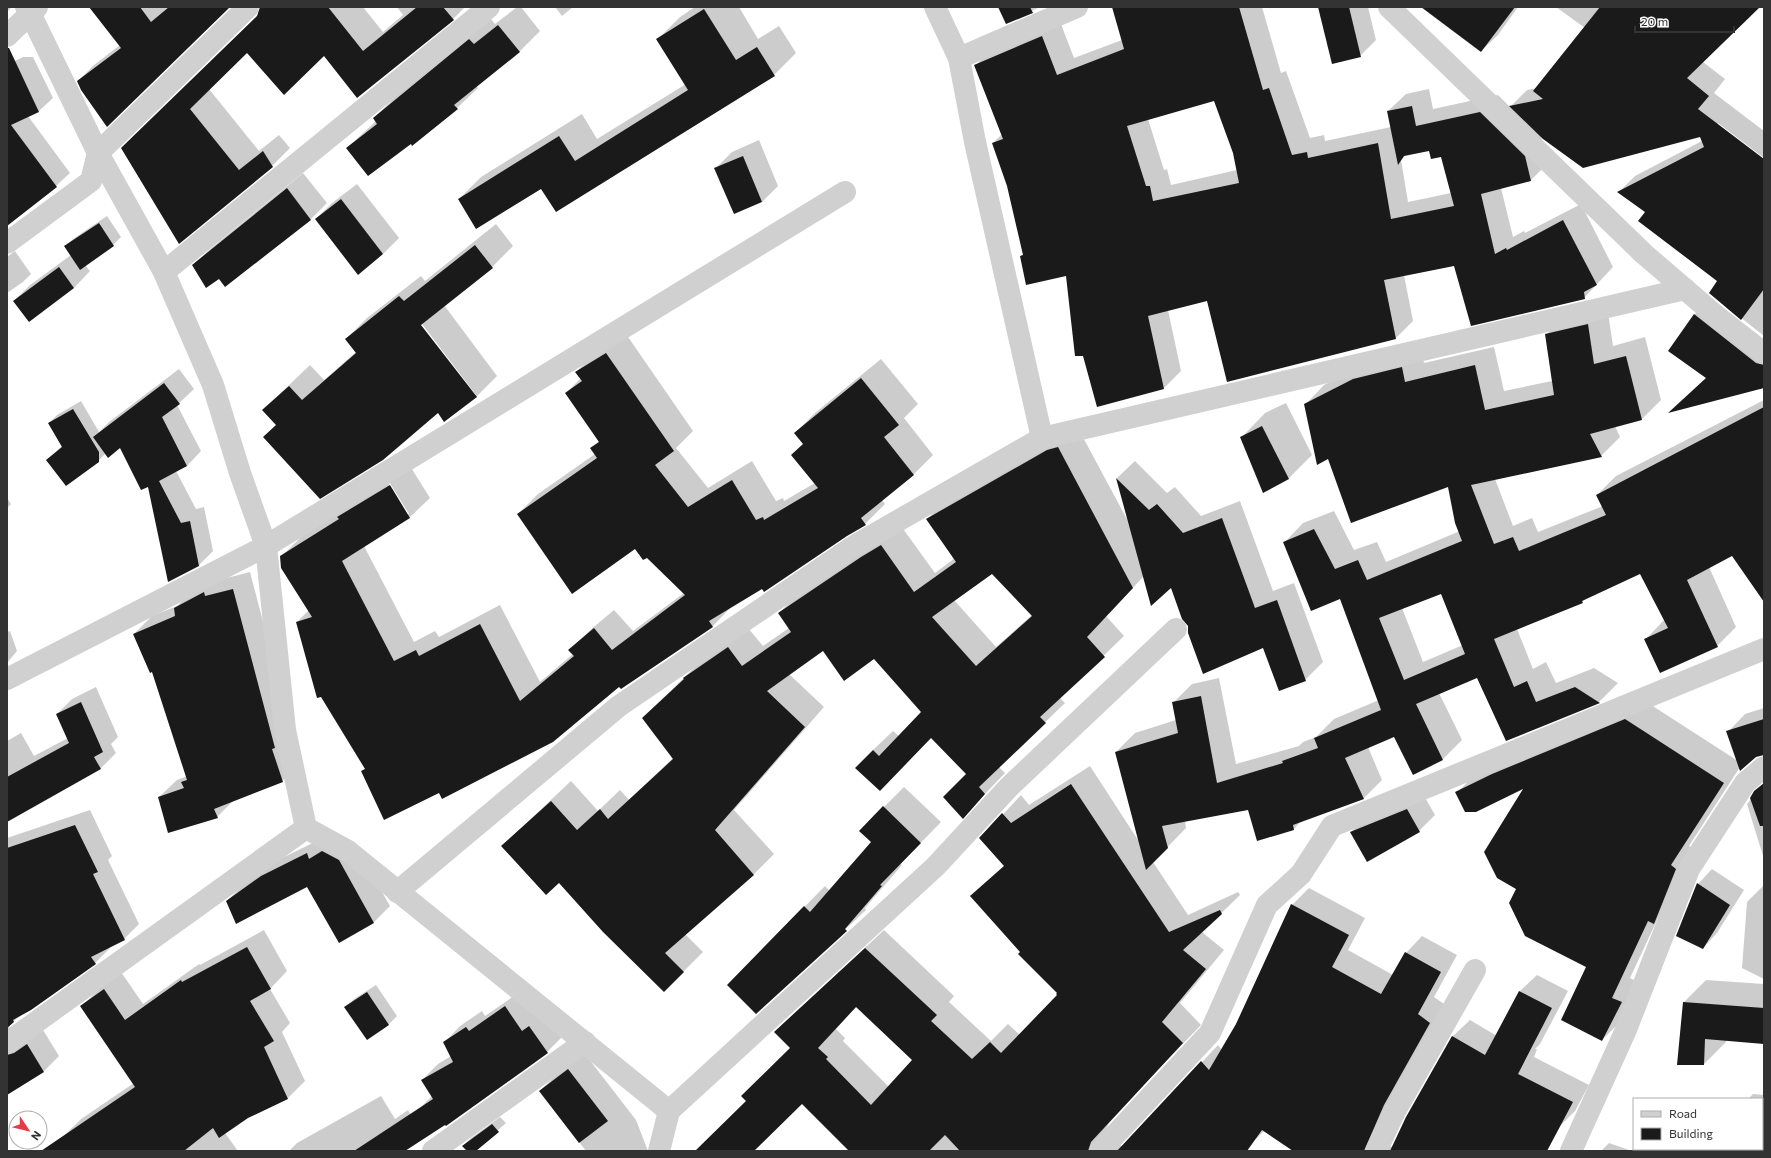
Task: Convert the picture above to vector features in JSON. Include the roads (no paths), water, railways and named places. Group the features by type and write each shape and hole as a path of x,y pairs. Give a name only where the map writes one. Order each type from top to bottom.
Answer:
{"street":[{"path":"7,243 91,182 98,152 248,7"},
{"path":"164,272 489,7"},
{"path":"934,7 959,58 975,142 1042,438"},
{"path":"959,58 1077,7"},
{"path":"1389,7 1644,254 1684,289 1764,354"},
{"path":"7,36 31,9 98,152 164,272 213,385 240,473 266,546 285,730 306,828 348,851 669,1111"},
{"path":"7,679 266,546 845,192"},
{"path":"397,892 620,706 854,546 1042,438 1684,289"},
{"path":"659,1151 669,1111 936,866 1009,787 1176,629"},
{"path":"1100,1151 1210,1033 1267,905 1301,874 1332,826 1764,649"},
{"path":"1571,1151 1625,1032 1689,869 1745,783 1764,767"},
{"path":"7,1044 306,828"},
{"path":"1376,1151 1395,1111 1475,970"},
{"path":"433,1151 585,1042"}]}
